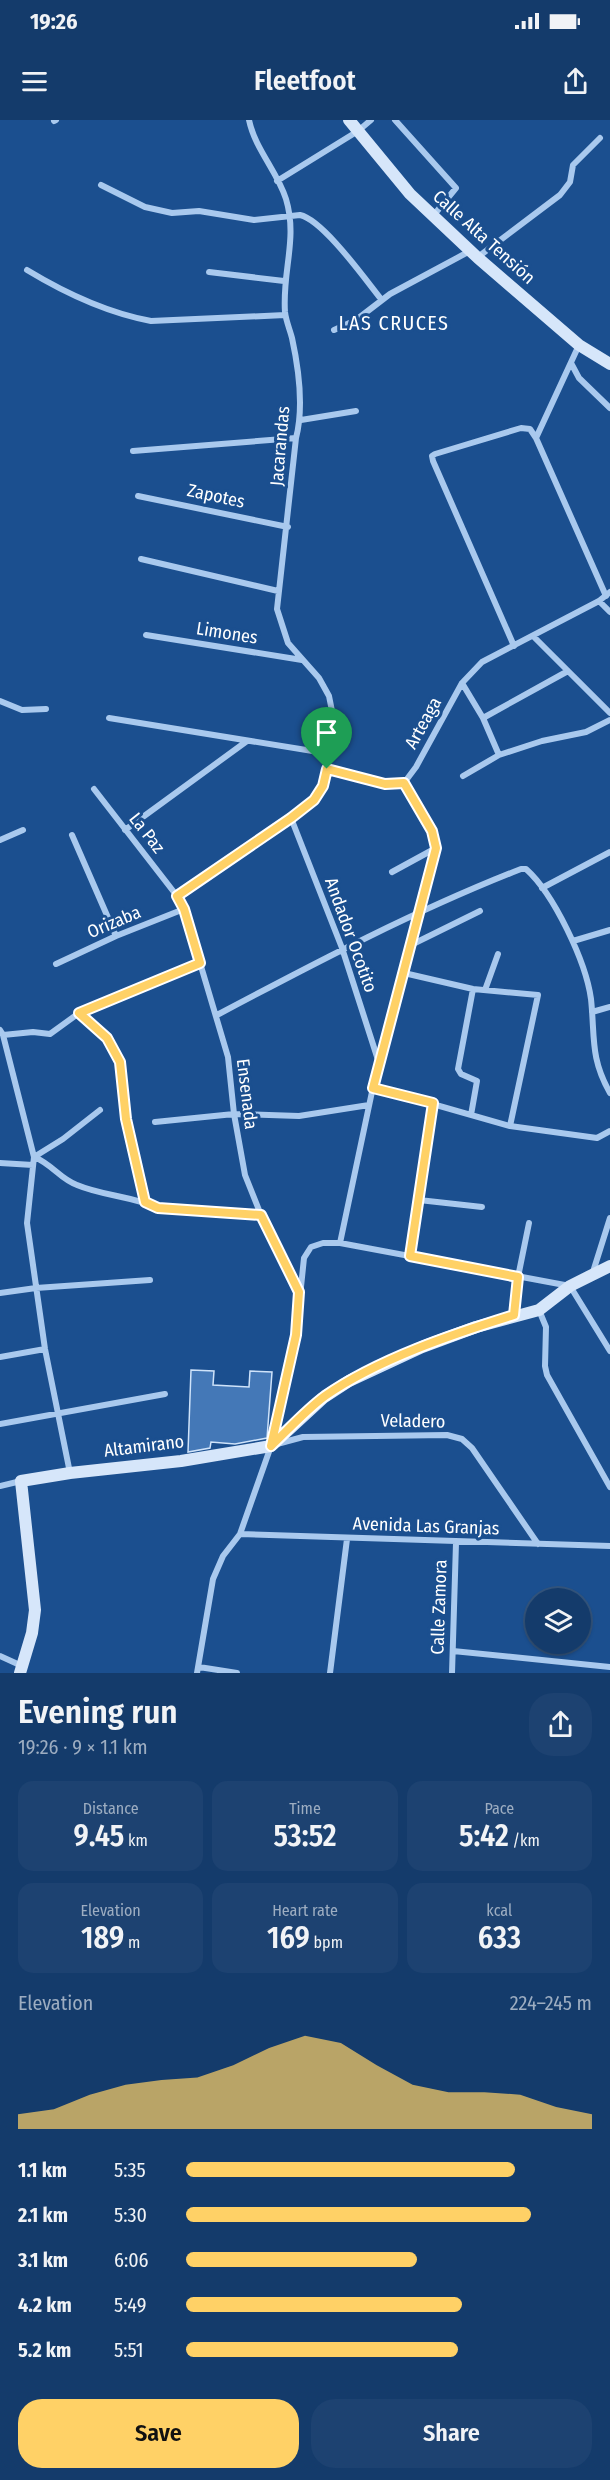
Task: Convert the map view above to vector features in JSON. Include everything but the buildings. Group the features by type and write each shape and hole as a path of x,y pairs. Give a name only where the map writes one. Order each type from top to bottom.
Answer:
{"street":[{"name":"Jacarandas","path":"177,896 314,800 323,786 331,754 333,716 329,696 319,678 288,643 277,609 288,527 296,438 301,420 297,369 292,337 285,315 284,281 292,243 290,216 285,196 260,153 249,120"},
{"name":"Calle Alta Tensión","path":"349,120 410,194 433,216 579,345 610,364"},
{"path":"277,181 358,131 371,120"},
{"path":"395,120 456,188 433,216"},
{"path":"334,330 356,320 381,299 474,254 560,195 570,182 573,165 600,138"},
{"path":"101,185 145,207 172,213 199,211 218,216 254,219 307,216 320,227 381,299"},
{"path":"27,270 78,297 136,318 151,321 285,315"},
{"path":"209,272 284,281"},
{"path":"536,438 579,345"},
{"path":"571,363 579,378 610,408"},
{"path":"301,420 356,411"},
{"path":"514,646 432,456 521,428 530,429 608,594"},
{"path":"133,451 296,438"},
{"name":"Zapotes","path":"138,496 288,527"},
{"path":"141,559 278,591"},
{"name":"Arteaga","path":"404,783 416,767 462,683 482,662 599,601 608,594"},
{"path":"599,601 610,612"},
{"name":"Limones","path":"146,635 302,660"},
{"path":"533,636 610,713"},
{"path":"483,718 568,671"},
{"path":"462,683 483,718 499,755"},
{"path":"0,701 22,711 46,709"},
{"path":"109,718 331,754"},
{"path":"464,776 499,755 543,741 586,732 610,720"},
{"path":"125,830 247,741"},
{"path":"327,769 385,784 404,783 432,831 436,848 413,944 369,1104 340,1244"},
{"name":"La Paz","path":"94,789 177,896"},
{"name":"Andador Ocotito","path":"291,818 342,948 379,1063"},
{"path":"0,840 23,830"},
{"path":"72,835 116,936"},
{"path":"392,872 436,848"},
{"path":"542,888 610,852"},
{"path":"217,1015 342,948 420,910 521,869 526,869 542,888 573,941 587,977 592,1012 593,1049 599,1074 610,1092"},
{"name":"Ensenada","path":"177,896 184,909 228,1057 234,1114 245,1175 261,1215 299,1292"},
{"name":"Orizaba","path":"56,964 116,936 184,909"},
{"path":"413,944 480,911"},
{"path":"573,941 610,930"},
{"path":"485,990 498,954"},
{"path":"70,1473 60,1412 45,1349 27,1223 34,1157 2,1033 50,1034 79,1013 200,963"},
{"path":"404,973 473,989 538,995 510,1126"},
{"path":"471,1115 477,1081 461,1074 458,1069 473,989"},
{"path":"592,1012 610,1007"},
{"path":"79,1013 107,1038 120,1062 126,1119 145,1202"},
{"path":"373,1088 510,1126 597,1138 610,1131"},
{"path":"410,1256 433,1103"},
{"path":"155,1122 234,1114 299,1116 369,1104"},
{"path":"34,1157 63,1139 100,1110"},
{"path":"34,1157 52,1166 62,1177 75,1185 145,1202 158,1208 261,1215"},
{"path":"0,1163 33,1165"},
{"path":"419,1200 482,1207"},
{"path":"592,1275 610,1218"},
{"path":"514,1315 518,1277 529,1223"},
{"path":"237,1673 198,1670 213,1579 223,1556 240,1534 271,1446 296,1335 304,1258 311,1247 323,1243 340,1244 570,1286 610,1351"},
{"path":"271,1446 323,1398 349,1381 422,1347 514,1315 539,1310 570,1286 610,1266"},
{"path":"0,1293 36,1288 150,1280"},
{"path":"539,1310 546,1327 545,1366 547,1375 610,1487"},
{"path":"0,1357 45,1349"},
{"path":"0,1424 165,1394"},
{"name":"Veladero","path":"271,1446 303,1437 447,1435 462,1439 472,1448 538,1544"},
{"name":"Altamirano","path":"21,1480 181,1461 271,1446"},
{"path":"0,1486 21,1480 35,1610 32,1634 21,1669 0,1656"},
{"name":"Avenida Las Granjas","path":"240,1534 456,1543 610,1546"},
{"path":"330,1673 347,1539"},
{"name":"Calle Zamora","path":"452,1673 456,1543"},
{"path":"453,1651 610,1668"}],"district":[{"name":"LAS CRUCES","path":"394,323"}],"route":[{"path":"327,769 385,784 404,783 432,831 436,848 413,944 373,1088 433,1103 410,1256 518,1277 514,1315 422,1347 349,1381 323,1398 271,1446 296,1335 299,1292 261,1215 158,1208 145,1202 126,1119 120,1062 107,1038 79,1013 200,963 184,909 177,896 314,800 323,786 327,769"}]}
